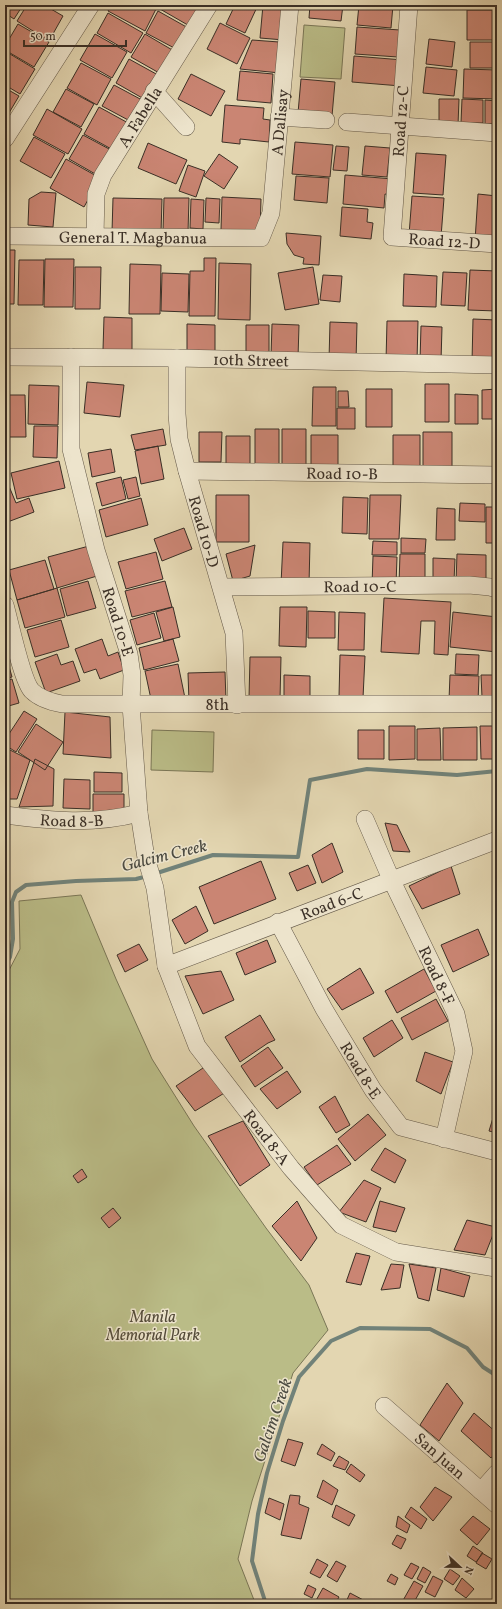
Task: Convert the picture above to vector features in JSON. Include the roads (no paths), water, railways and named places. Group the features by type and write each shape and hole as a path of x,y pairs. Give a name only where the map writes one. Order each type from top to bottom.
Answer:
{"street":[{"path":"5,139 91,5"},
{"name":"A. Fabella","path":"95,236 96,194 103,175 209,5"},
{"name":"A Dalisay","path":"261,238 271,213 290,5"},
{"name":"Road 12-C","path":"392,237 409,5"},
{"path":"154,91 186,127"},
{"path":"279,117 326,120"},
{"path":"347,122 497,133"},
{"name":"General T. Magbanua","path":"5,236 261,238"},
{"name":"Road 12-D","path":"392,237 497,244"},
{"name":"10th Street","path":"5,357 177,358 497,365"},
{"name":"Road 10-E","path":"71,357 70,449 96,550 129,654 132,675 131,705 139,813 146,858 155,888"},
{"name":"Road 10-D","path":"177,358 177,414 180,439 187,471 222,587 234,633 238,705"},
{"name":"Road 10-B","path":"187,471 497,475"},
{"name":"Road 10-C","path":"222,587 469,585 497,589"},
{"name":"8th","path":"5,605 25,679 31,690 45,700 62,704 497,704"},
{"name":"Road 8-B","path":"5,815 46,820 92,821 139,813"},
{"name":"Road 8-F","path":"365,819 391,879 456,1014 464,1051 444,1139"},
{"name":"Road 6-C","path":"166,966 278,922 497,840"},
{"name":"Road 8-A","path":"155,888 166,966 197,1046 291,1168 341,1225 396,1252 496,1268 497,1266"},
{"name":"Road 8-E","path":"278,922 324,1009 373,1090 401,1127 497,1152"},
{"name":"San Juan","path":"384,1406 497,1505"},
{"path":"481,1491 497,1473"}],"waterway":[{"name":"Galcim Creek","path":"154,874 213,855 298,857 310,780 367,769 457,775 497,771"},
{"name":"Galcim Creek","path":"5,966 10,957 13,939 12,902 16,892 26,885 76,881 136,879 148,876"},
{"name":"Galcim Creek","path":"266,1604 252,1561 258,1514 267,1473 283,1421 299,1377 331,1341 360,1328 430,1329 467,1348 483,1367 497,1376"}],"park label":[{"name":"Manila Memorial Park","path":"153,1325"}]}
